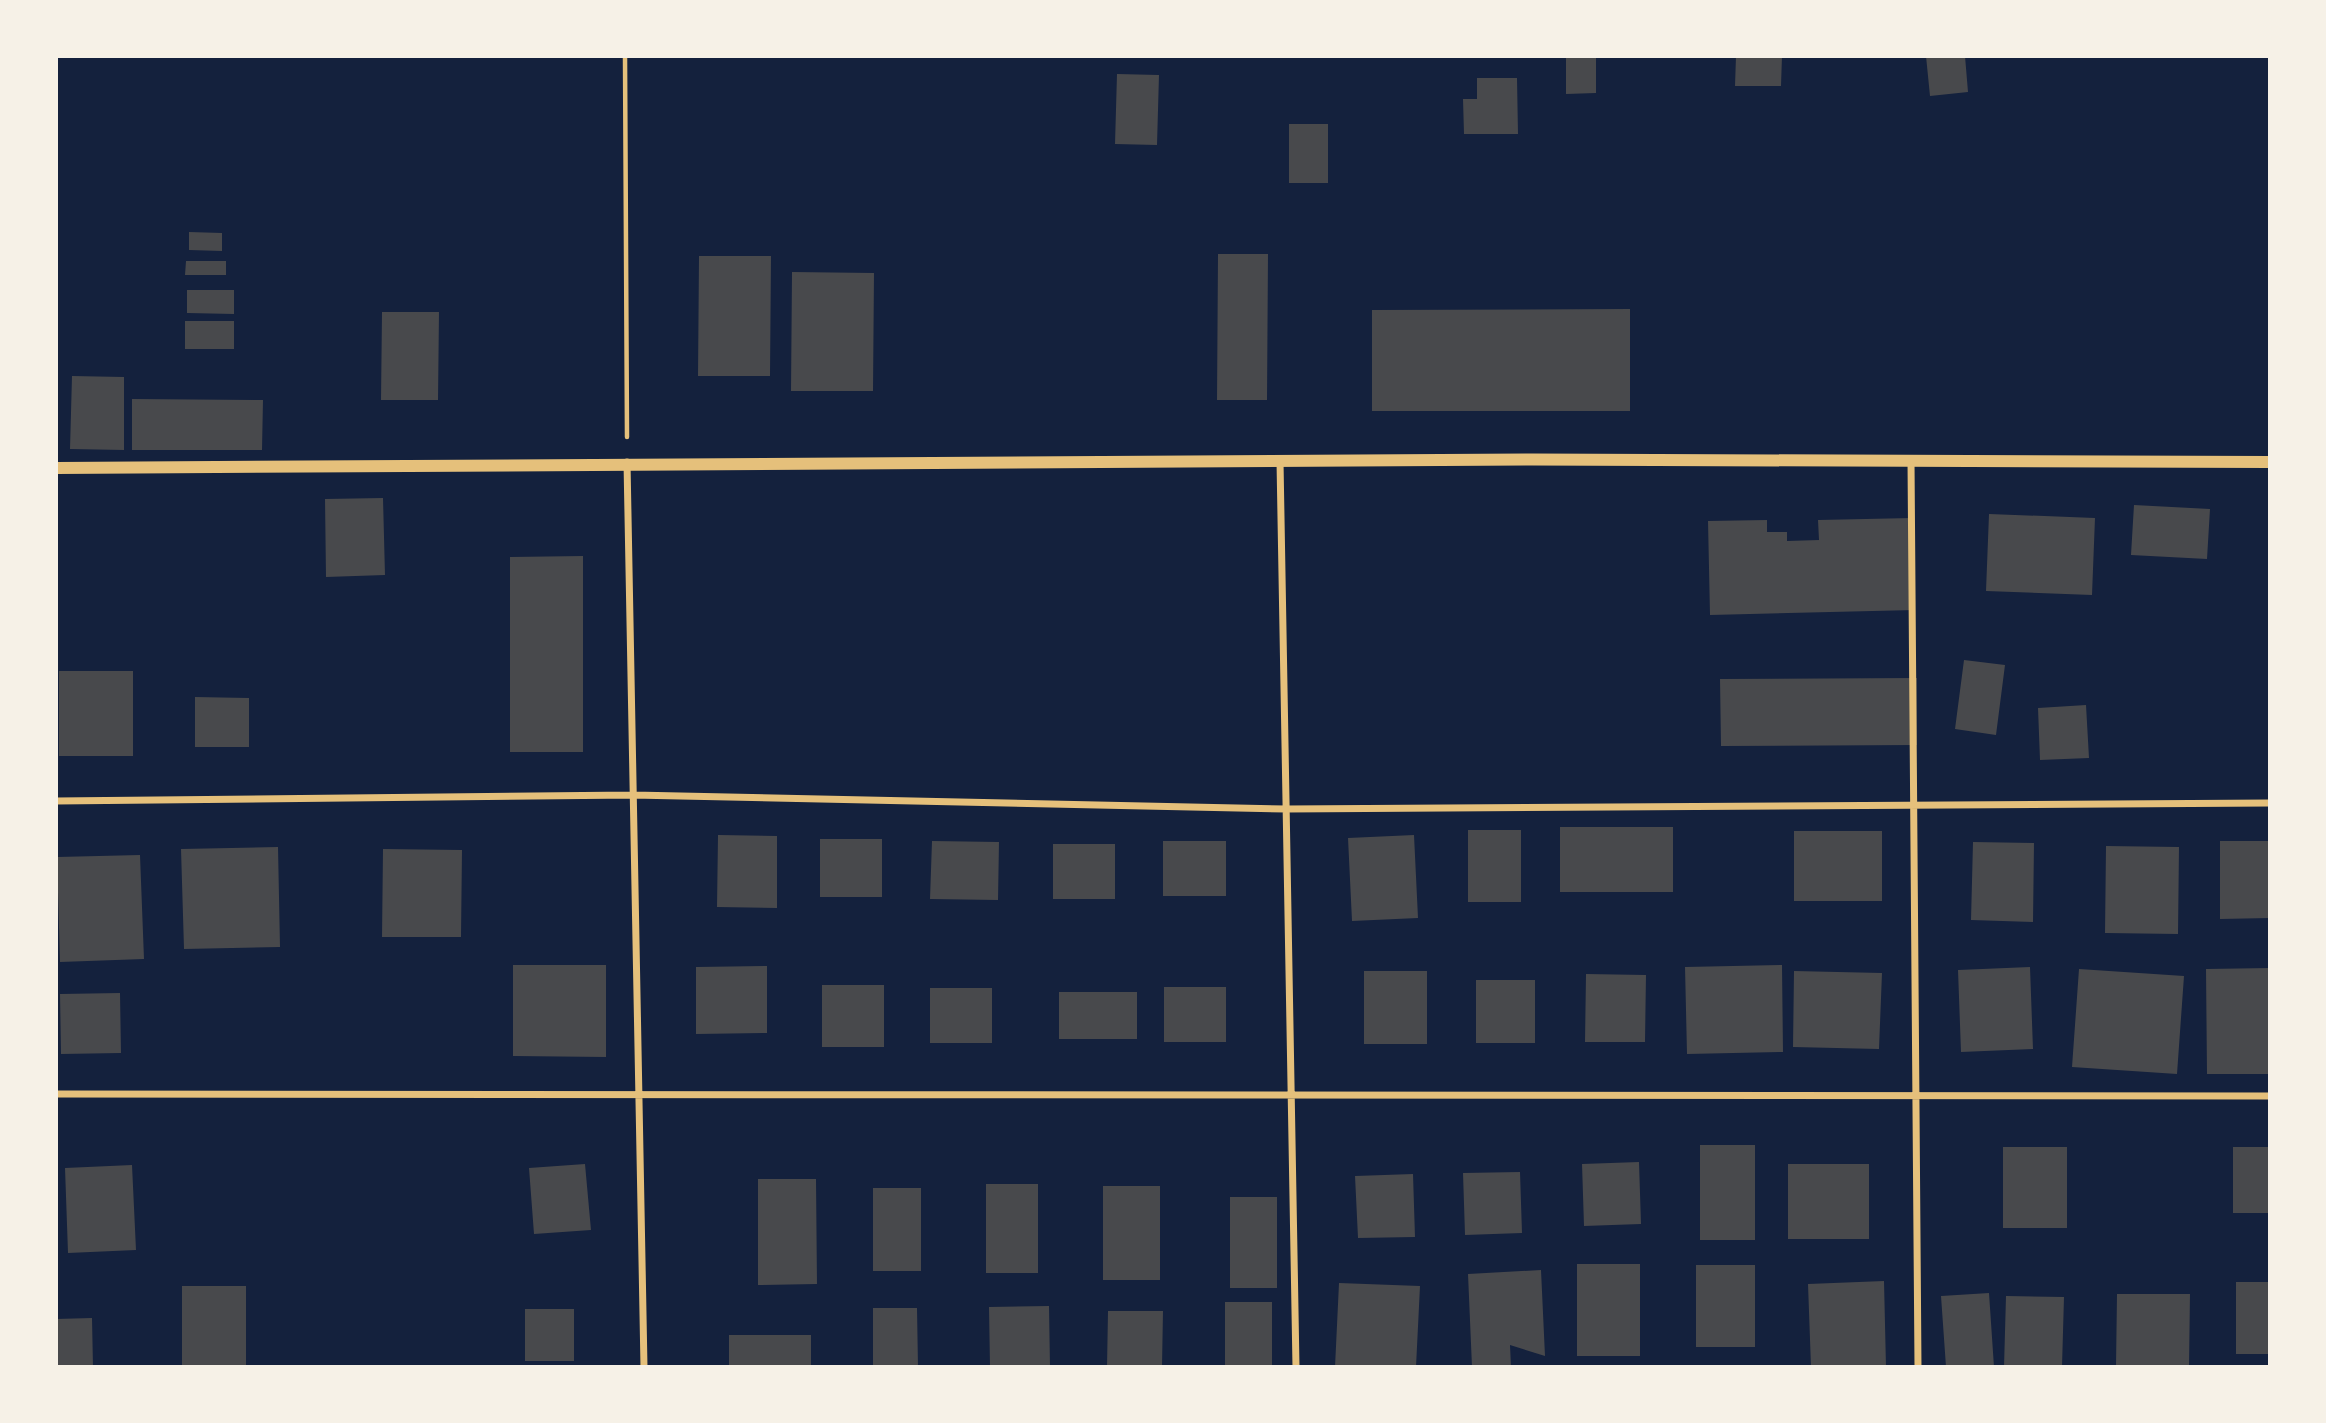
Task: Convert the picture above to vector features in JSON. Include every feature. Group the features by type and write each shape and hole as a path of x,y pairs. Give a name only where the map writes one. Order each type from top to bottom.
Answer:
{"street":[{"path":"1280,460 1296,1367"},
{"path":"56,468 627,462 1280,460 2270,463"},
{"path":"1911,460 1918,1367"},
{"path":"627,462 644,1367"},
{"path":"56,801 633,795 1286,809 2270,803"},
{"path":"56,1094 2270,1096"}],"path":[{"path":"625,56 627,462"}],"building":[{"path":"1566,56 1596,56 1596,93 1566,94"},
{"path":"1736,56 1782,56 1781,86 1735,86"},
{"path":"1926,56 1965,56 1968,92 1930,96"},
{"path":"1117,74 1159,75 1157,145 1115,144"},
{"path":"1477,78 1517,78 1518,134 1464,134 1463,99 1477,99"},
{"path":"1289,124 1328,124 1328,183 1289,183"},
{"path":"189,232 222,233 222,251 189,250"},
{"path":"1218,254 1268,254 1267,400 1217,400"},
{"path":"699,256 771,256 770,376 698,376"},
{"path":"186,261 226,261 226,275 185,275"},
{"path":"792,272 874,273 873,391 791,391"},
{"path":"187,290 234,290 234,314 187,313"},
{"path":"1630,309 1630,411 1372,411 1372,310"},
{"path":"382,312 439,312 438,400 381,400"},
{"path":"185,321 234,321 234,349 185,349"},
{"path":"72,376 124,377 124,450 70,449"},
{"path":"132,399 263,400 262,450 132,450"},
{"path":"383,498 385,575 326,577 325,499"},
{"path":"2134,505 2210,509 2207,559 2131,555"},
{"path":"1989,514 2095,518 2092,595 1986,591"},
{"path":"1912,518 1915,610 1710,615 1708,521 1767,520 1767,532 1787,532 1787,541 1819,540 1818,520"},
{"path":"583,556 583,752 510,752 510,557"},
{"path":"1964,660 2005,665 1996,735 1955,729"},
{"path":"59,671 133,671 133,756 59,756"},
{"path":"1917,678 1917,745 1721,746 1720,679"},
{"path":"195,697 249,698 249,747 195,747"},
{"path":"2086,705 2089,758 2040,760 2038,708"},
{"path":"1560,827 1673,827 1673,892 1560,892"},
{"path":"1468,830 1521,830 1521,902 1468,902"},
{"path":"1794,831 1882,831 1882,901 1794,901"},
{"path":"718,835 777,836 777,908 717,907"},
{"path":"1414,835 1418,918 1352,921 1348,838"},
{"path":"820,839 882,839 882,897 820,897"},
{"path":"932,841 999,842 998,900 930,899"},
{"path":"1163,841 1226,841 1226,896 1163,896"},
{"path":"2220,841 2270,841 2270,918 2220,919"},
{"path":"1973,842 2034,843 2033,922 1971,920"},
{"path":"1053,844 1115,844 1115,899 1053,899"},
{"path":"2106,846 2179,847 2178,934 2105,933"},
{"path":"278,847 280,947 184,949 181,849"},
{"path":"383,849 462,850 461,937 382,937"},
{"path":"140,855 144,959 60,962 57,857"},
{"path":"513,965 606,965 606,1057 513,1056"},
{"path":"1782,965 1783,1052 1687,1054 1685,967"},
{"path":"767,966 767,1033 696,1034 696,967"},
{"path":"2030,967 2033,1049 1961,1052 1958,970"},
{"path":"2270,968 2270,1074 2207,1074 2206,969"},
{"path":"2079,969 2184,976 2177,1074 2072,1067"},
{"path":"1364,971 1427,971 1427,1044 1364,1044"},
{"path":"1794,971 1882,973 1879,1049 1793,1047"},
{"path":"1586,974 1646,975 1645,1042 1585,1042"},
{"path":"1476,980 1535,980 1535,1043 1476,1043"},
{"path":"822,985 884,985 884,1047 822,1047"},
{"path":"1164,987 1226,987 1226,1042 1164,1042"},
{"path":"930,988 992,988 992,1043 930,1043"},
{"path":"1059,992 1137,992 1137,1039 1059,1039"},
{"path":"120,993 121,1053 61,1054 60,994"},
{"path":"1700,1145 1755,1145 1755,1240 1700,1240"},
{"path":"2003,1147 2067,1147 2067,1228 2003,1228"},
{"path":"2233,1147 2270,1147 2270,1213 2233,1213"},
{"path":"1639,1162 1641,1224 1584,1226 1582,1164"},
{"path":"585,1164 591,1230 534,1234 529,1168"},
{"path":"1788,1164 1869,1164 1869,1239 1788,1239"},
{"path":"132,1165 136,1250 68,1253 65,1168"},
{"path":"1520,1172 1522,1233 1465,1235 1463,1173"},
{"path":"1413,1174 1415,1237 1358,1238 1355,1176"},
{"path":"758,1179 816,1179 817,1284 758,1285"},
{"path":"986,1184 1038,1184 1038,1273 986,1273"},
{"path":"1103,1186 1160,1186 1160,1280 1103,1280"},
{"path":"873,1188 921,1188 921,1271 873,1271"},
{"path":"1230,1197 1277,1197 1277,1288 1230,1288"},
{"path":"1577,1264 1640,1264 1640,1356 1577,1356"},
{"path":"1696,1265 1755,1265 1755,1347 1696,1347"},
{"path":"1541,1270 1545,1356 1510,1345 1511,1367 1472,1367 1468,1274"},
{"path":"1884,1281 1886,1367 1811,1367 1808,1284"},
{"path":"2236,1282 2270,1282 2270,1354 2236,1354"},
{"path":"1339,1283 1420,1286 1416,1367 1335,1367"},
{"path":"182,1286 246,1286 246,1367 182,1367"},
{"path":"1989,1293 1994,1367 1946,1367 1941,1296"},
{"path":"2117,1294 2190,1294 2189,1367 2116,1366"},
{"path":"2006,1296 2064,1297 2062,1367 2004,1367"},
{"path":"1225,1302 1272,1302 1272,1367 1225,1367"},
{"path":"1049,1306 1050,1367 990,1367 989,1307"},
{"path":"873,1308 917,1308 918,1367 873,1367"},
{"path":"525,1309 574,1309 574,1361 525,1361"},
{"path":"1108,1311 1163,1311 1162,1367 1107,1367"},
{"path":"92,1318 93,1367 56,1367 56,1319"},
{"path":"729,1335 811,1335 811,1367 729,1367"}]}
